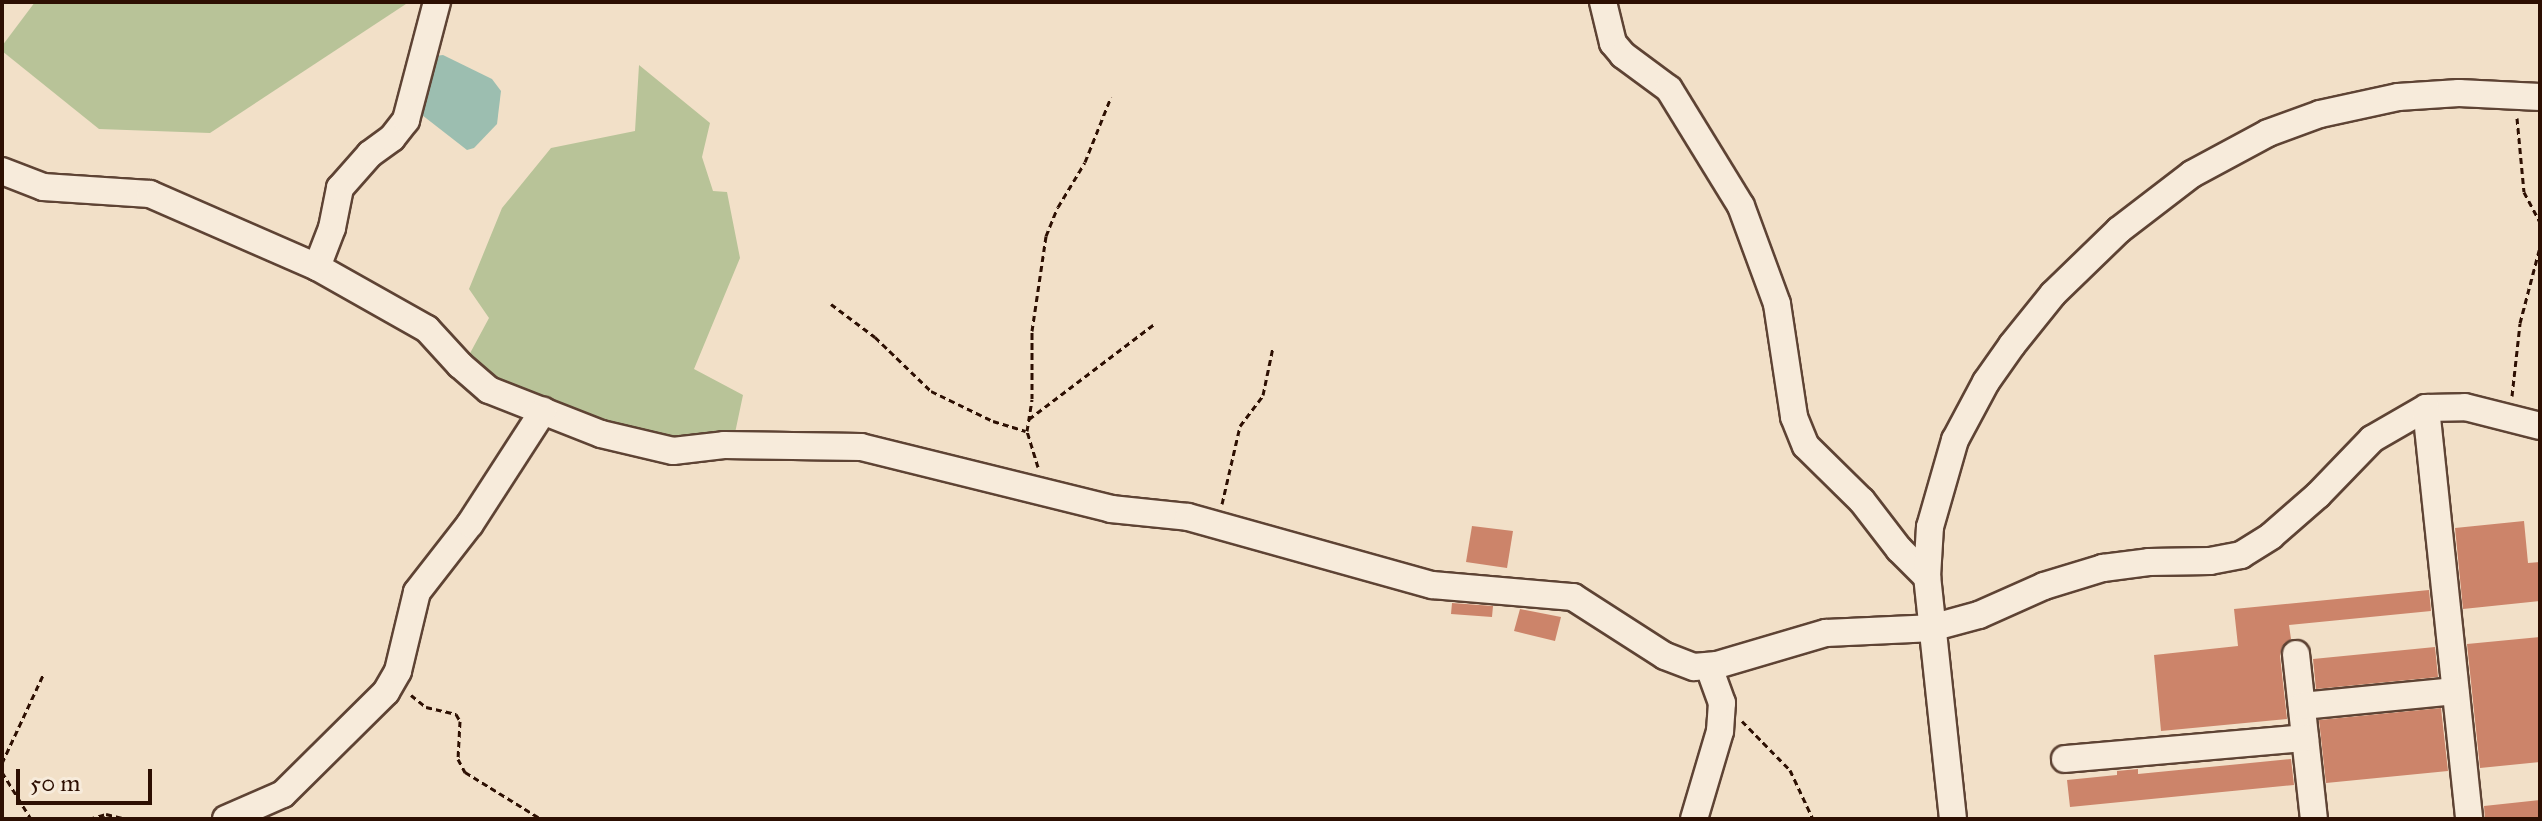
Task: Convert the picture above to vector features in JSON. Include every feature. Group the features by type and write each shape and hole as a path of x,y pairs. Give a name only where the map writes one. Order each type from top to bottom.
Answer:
{"street":[{"path":"317,267 332,228 340,188 370,154 392,138 406,120 437,2"},
{"path":"1603,2 1613,43 1623,55 1669,89 1741,206 1777,304 1794,417 1806,446 1862,501 1899,549 1927,577"},
{"path":"1953,819 1927,577 1937,495 1951,449 1974,401 2012,345 2053,294 2129,222 2218,158 2293,122 2398,97 2459,93 2540,97"},
{"path":"2,171 43,187 150,194 317,267 427,329 460,365 489,390 601,434 673,451 768,444 861,447 1111,509 1188,517 1432,585 1573,597 1665,656 1694,667 1709,667 1826,633 1931,628 1979,615 2044,586 2103,568 2149,562 2210,561 2241,555 2271,536 2318,495 2372,439 2426,408 2465,407 2540,426"},
{"path":"2426,408 2469,819"},
{"path":"226,819 283,794 386,692 398,671 417,592 470,524 543,411"},
{"path":"2296,654 2314,819"},
{"path":"1694,819 1709,775 1722,703 1709,667"},
{"path":"2302,706 2455,691"},
{"path":"2065,759 2305,738"}],"path":[{"path":"2514,95 2523,184 2540,222"},
{"path":"1047,494 1027,431 1032,331 1046,236 1085,162 1111,97"},
{"path":"2510,418 2520,323 2540,247"},
{"path":"831,304 875,337 931,391 993,421 1027,431"},
{"path":"1029,419 1153,325"},
{"path":"1218,525 1240,426 1263,395 1273,347"},
{"path":"398,671 409,694 420,703 456,714 460,721 458,759 465,772 541,819"},
{"path":"2,763 43,675"},
{"path":"1722,703 1790,770 1813,819"},
{"path":"2,772 31,819"},
{"path":"89,819 106,814 126,819"}],"shaded area":[{"path":"35,2 409,2 210,133 99,129 2,51 2,46"},
{"path":"443,55 492,79 501,91 497,124 474,148 467,150 422,115 419,109 435,56"},
{"path":"639,65 710,123 702,157 713,191 727,192 740,258 694,369 743,395 735,433 696,440 646,438 506,389 468,357 489,318 469,289 502,208 551,148 635,131"}],"building":[{"path":"2524,521 2528,563 2540,562 2540,601 2463,609 2455,528"},
{"path":"1472,526 1513,531 1507,568 1466,562"},
{"path":"2429,590 2431,611 2289,625 2291,639 2282,647 2280,656 2287,719 2161,731 2154,655 2238,646 2234,609"},
{"path":"1452,603 1493,606 1492,617 1451,614"},
{"path":"1520,609 1561,617 1555,641 1514,631"},
{"path":"2540,637 2540,762 2480,768 2467,644"},
{"path":"2435,647 2438,677 2316,689 2313,659"},
{"path":"2441,708 2448,771 2326,783 2319,720"},
{"path":"2291,759 2294,785 2070,807 2067,780 2117,775 2117,771 2138,769 2138,774"},
{"path":"2540,800 2540,819 2485,819 2484,806"}]}
